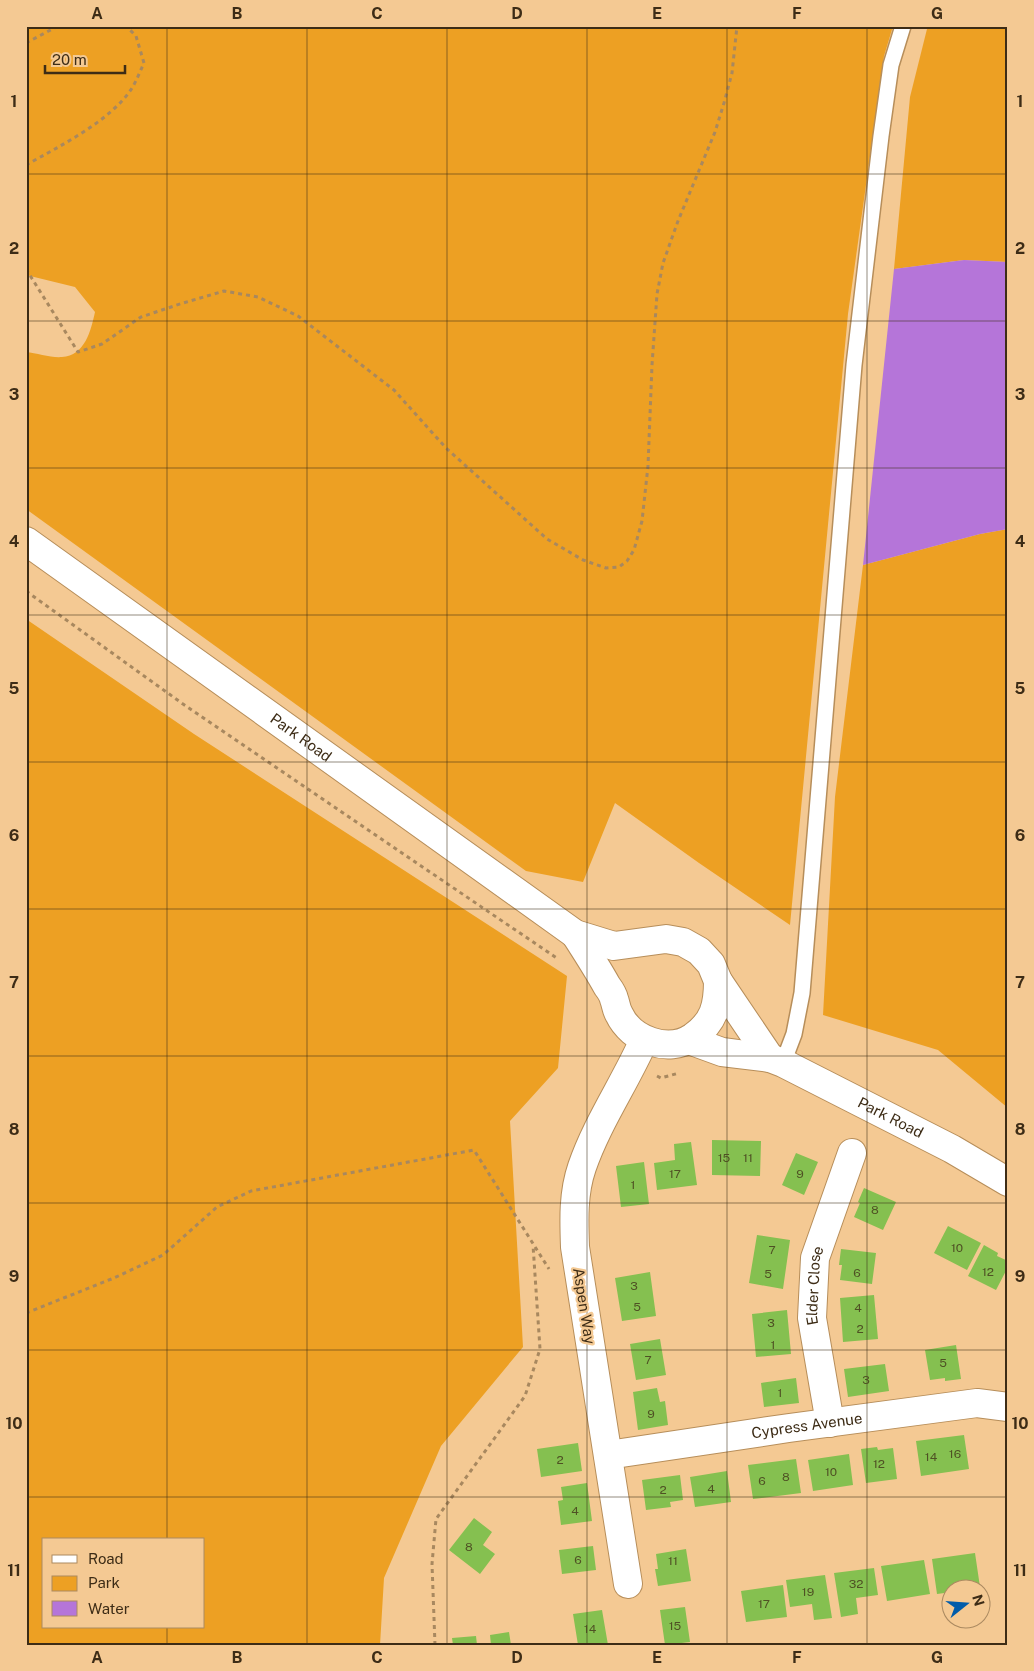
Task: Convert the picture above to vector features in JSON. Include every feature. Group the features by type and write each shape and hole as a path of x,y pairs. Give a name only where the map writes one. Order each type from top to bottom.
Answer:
{"main road":[{"name":"Park Road","path":"26,541 574,934 614,946 666,939 683,942 700,950 711,964 718,981 776,1061"},
{"name":"Park Road","path":"574,934 614,998 618,1014 628,1028 644,1040 656,1044 673,1044 689,1040 722,1052 776,1061 952,1149 1008,1182"},
{"name":"Park Road","path":"614,998 615,981 620,966 632,952 648,942"},
{"path":"689,1040 702,1030 712,1017 718,1000 718,981"},
{"name":"Aspen Way","path":"628,1584 575,1247 574,1207 581,1168 601,1123 644,1040"},
{"name":"Elder Close","path":"830,1423 812,1318 815,1258 852,1153"},
{"name":"Cypress Avenue","path":"608,1455 977,1404 1008,1408"}],"lane":[{"path":"776,1061 794,1034 802,993 854,365 883,118 891,65 903,26"}],"path":[{"path":"26,43 58,26"},
{"path":"26,165 112,111 132,88 144,63 136,36 126,26"},
{"path":"26,269 78,352 102,344 141,317 224,291 258,297 298,316 394,390 446,448 547,539 582,560 606,568 619,566 627,561 634,550 642,521 648,466 656,294 663,263 678,221 715,132 724,103 732,73 737,26"},
{"path":"26,591 183,704 564,964"},
{"path":"26,1313 114,1278 163,1255 217,1207 251,1191 474,1150 553,1274"},
{"path":"435,1645 432,1564 436,1519 525,1396 540,1349 532,1242"}],"green space":[{"path":"26,26 893,26 884,56 848,314 790,925 615,803 583,882 526,871 26,509 26,352 58,357 70,356 86,341 95,312 75,287 26,275"},
{"path":"930,26 1008,26 1008,262 964,260 894,269 910,97 927,29"},
{"path":"1008,529 1008,1108 938,1050 823,1015 835,797 863,565 980,534"},
{"path":"26,619 194,734 567,976 558,1068 510,1121 523,1347 441,1446 384,1578 380,1645 26,1645"}],"water":[{"path":"964,260 1008,262 1008,529 980,534 863,565 894,269"}],"building":[{"path":"712,1140 761,1141 760,1176 712,1175"},
{"path":"691,1142 697,1185 657,1190 654,1163 675,1160 674,1144"},
{"path":"796,1153 818,1162 804,1195 782,1185"},
{"path":"644,1162 649,1204 621,1207 616,1166"},
{"path":"864,1188 896,1202 883,1230 854,1217"},
{"path":"948,1226 981,1243 967,1270 934,1253"},
{"path":"757,1235 790,1240 783,1289 749,1283"},
{"path":"984,1245 998,1253 997,1256 1008,1261 1008,1267 996,1290 968,1276"},
{"path":"841,1249 876,1253 872,1284 840,1280 842,1265 839,1265"},
{"path":"650,1272 656,1316 622,1321 615,1278"},
{"path":"874,1295 878,1339 843,1342 840,1298"},
{"path":"787,1310 791,1354 756,1357 752,1314"},
{"path":"660,1339 666,1375 636,1380 630,1344"},
{"path":"956,1345 961,1379 945,1381 945,1378 930,1380 925,1350"},
{"path":"885,1364 889,1391 848,1397 844,1369"},
{"path":"796,1378 799,1403 764,1407 761,1383"},
{"path":"657,1388 660,1402 665,1401 668,1425 638,1430 633,1392"},
{"path":"964,1435 969,1469 921,1476 916,1441"},
{"path":"578,1443 582,1471 541,1477 537,1449"},
{"path":"877,1447 878,1450 893,1448 897,1479 866,1483 861,1449"},
{"path":"849,1454 853,1485 813,1491 808,1460"},
{"path":"796,1459 801,1493 753,1499 748,1465"},
{"path":"727,1471 731,1502 695,1507 690,1477"},
{"path":"680,1475 683,1500 670,1502 671,1507 646,1510 642,1480"},
{"path":"587,1483 592,1521 561,1525 558,1501 563,1500 561,1487"},
{"path":"474,1518 492,1532 483,1545 495,1554 480,1574 449,1550"},
{"path":"593,1546 596,1570 562,1574 559,1550"},
{"path":"686,1549 691,1581 658,1586 655,1569 658,1569 656,1554"},
{"path":"975,1553 979,1578 942,1578 942,1593 937,1594 932,1559"},
{"path":"924,1560 930,1594 887,1601 881,1566"},
{"path":"874,1568 878,1595 856,1598 858,1614 841,1617 834,1573"},
{"path":"825,1575 832,1618 814,1620 812,1604 790,1607 786,1580"},
{"path":"783,1585 787,1617 746,1622 741,1591"},
{"path":"685,1607 690,1642 665,1645 660,1610"},
{"path":"602,1610 608,1645 578,1645 573,1614"},
{"path":"509,1632 511,1645 491,1645 490,1635"},
{"path":"476,1636 477,1645 453,1645 452,1638"}]}
